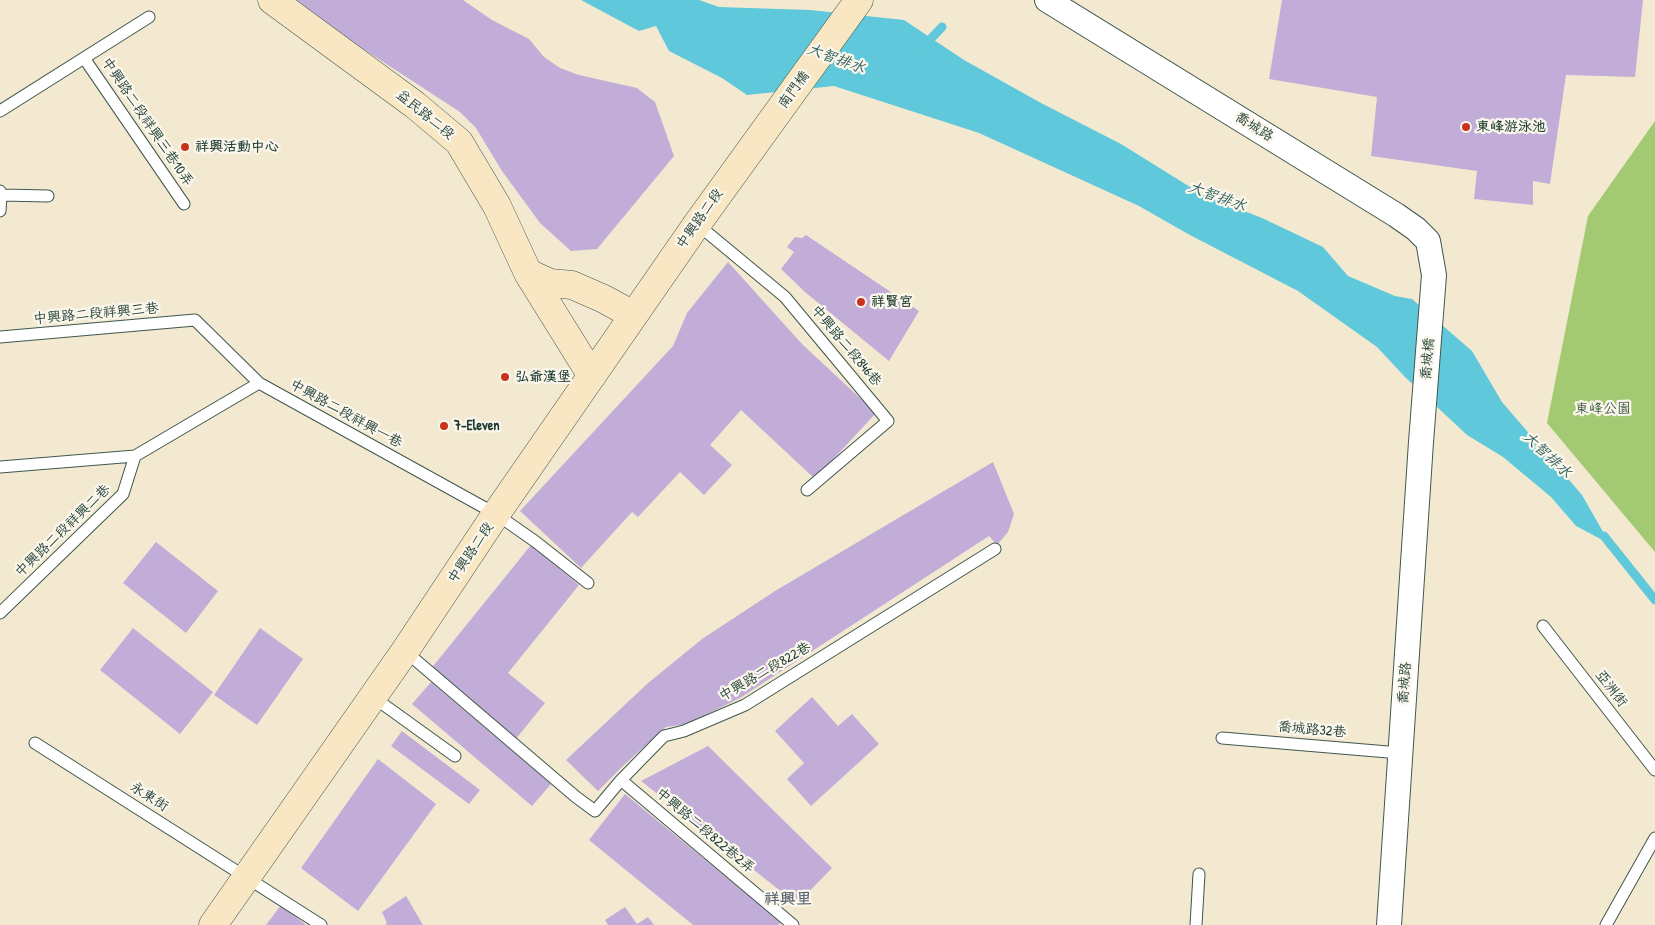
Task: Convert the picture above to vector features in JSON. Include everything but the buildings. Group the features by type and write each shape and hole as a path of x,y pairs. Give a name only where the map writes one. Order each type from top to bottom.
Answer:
{"street":[{"name":"益民路二段","path":"272,0 415,105 459,142 497,206 528,273 592,376"},
{"name":"南門橋","path":"728,180 859,0"},
{"name":"喬城路","path":"1046,0 1396,214 1428,241 1434,275"},
{"name":"中興路二段","path":"213,925 405,651 496,514 728,180"},
{"path":"528,273 550,283 572,285 604,299 633,315"},
{"name":"喬城橋","path":"1421,442 1434,275"},
{"name":"喬城路","path":"1389,925 1421,442"}],"lane":[{"name":"中興路二段祥興三巷10弄","path":"0,111 149,16"},
{"name":"中興路二段祥興三巷10弄","path":"84,58 184,204"},
{"path":"0,212 1,193 48,196"},
{"name":"中興路二段846巷","path":"697,224 785,297 888,421 807,490"},
{"name":"中興路二段祥興三巷","path":"0,337 195,320"},
{"name":"中興路二段祥興一巷","path":"195,320 259,383 496,514 536,542 588,583"},
{"path":"0,467 136,456 259,383"},
{"name":"中興路二段祥興二巷","path":"0,613 123,494 136,456"},
{"name":"中興路二段822巷","path":"405,651 576,798 595,811 621,780 664,736 684,731 745,705 995,549"},
{"name":"亞洲街","path":"1543,626 1655,770"},
{"path":"373,697 455,756"},
{"name":"喬城路32巷","path":"1222,738 1400,753"},
{"name":"永東街","path":"35,743 321,925"},
{"name":"中興路二段822巷2弄","path":"621,780 793,925"},
{"path":"1606,925 1655,838"},
{"path":"1196,925 1199,874"}],"green space":[{"name":"東峰公園","path":"1655,121 1655,552 1547,423 1588,216"}],"water":[{"path":"581,0 699,0 719,7 810,10 904,20 964,60 1041,103 1121,144 1203,195 1262,218 1323,247 1348,276 1395,296 1412,299 1472,351 1502,402 1582,495 1610,544 1576,526 1551,497 1503,457 1467,435 1405,377 1377,347 1298,291 1188,234 1139,206 979,133 834,86 747,95 722,78 669,51 656,26 639,31"}],"waterway":[{"path":"923,47 942,27"},
{"name":"大智排水","path":"1604,536 1655,600"}],"place":[{"name":"東峰游泳池","path":"1466,127"},
{"name":"祥興活動中心","path":"185,147"},
{"name":"祥賢宮","path":"861,302"},
{"name":"弘爺漢堡","path":"505,377"},
{"name":"7-Eleven","path":"444,426"}],"district":[{"name":"祥興里","path":"788,900"}]}
